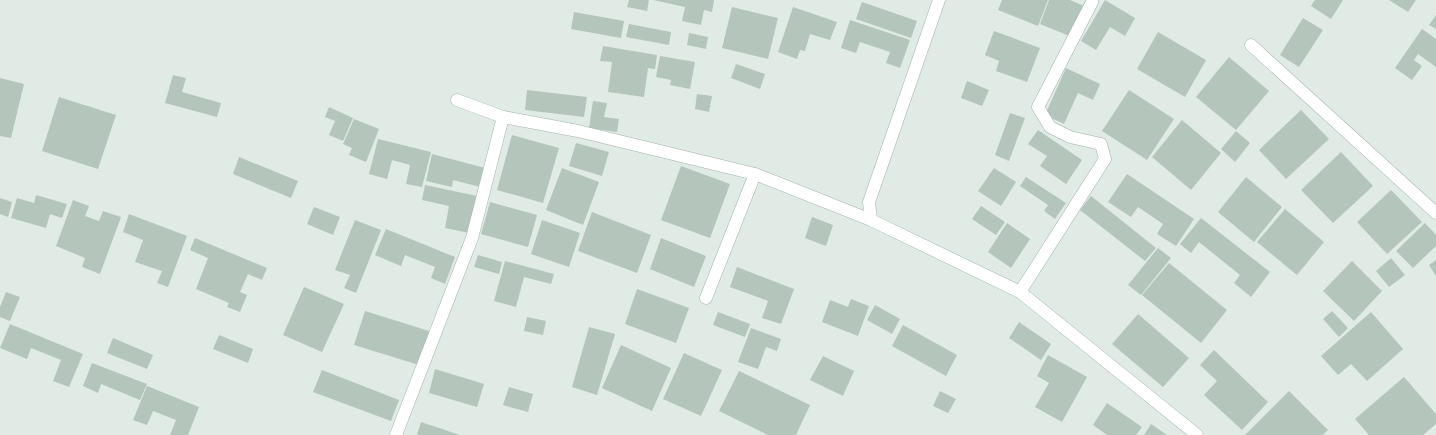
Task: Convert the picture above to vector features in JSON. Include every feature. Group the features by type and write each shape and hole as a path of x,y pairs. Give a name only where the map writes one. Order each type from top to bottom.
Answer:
{"street":[{"path":"871,220 869,202 939,0"},
{"path":"1020,292 1105,159 1101,144 1070,137 1050,128 1038,107 1092,2"},
{"path":"1251,45 1436,213"},
{"path":"457,100 503,117 578,131 755,174 871,220 1020,292 1197,435"},
{"path":"396,435 472,238 503,117"},
{"path":"706,298 755,174"}],"building":[{"path":"629,0 649,0 647,11 627,7"},
{"path":"653,0 714,0 712,12 704,10 701,25 682,21 685,7"},
{"path":"1002,0 1048,0 1038,26 998,10"},
{"path":"1049,0 1070,0 1084,6 1072,37 1040,24"},
{"path":"1105,0 1135,18 1125,36 1110,27 1096,50 1081,41"},
{"path":"1315,0 1343,0 1331,19 1311,6"},
{"path":"1389,0 1416,0 1408,12"},
{"path":"862,2 917,21 911,38 856,19"},
{"path":"732,7 778,18 768,59 722,48"},
{"path":"793,7 837,22 830,40 810,34 805,51 800,50 797,59 778,52"},
{"path":"574,12 624,21 621,38 571,29"},
{"path":"1436,15 1436,29 1429,25"},
{"path":"1303,18 1323,30 1299,67 1280,55"},
{"path":"850,20 910,40 900,68 886,63 890,52 860,42 856,53 841,48"},
{"path":"629,24 671,32 669,45 626,37"},
{"path":"1422,29 1436,39 1436,67 1418,54 1414,60 1422,66 1412,80 1395,68"},
{"path":"994,31 1040,48 1027,82 996,71 999,61 985,55"},
{"path":"1158,32 1206,60 1185,97 1137,69"},
{"path":"689,33 708,37 706,49 687,45"},
{"path":"603,46 657,55 655,69 648,68 644,97 608,92 612,62 600,61"},
{"path":"660,56 695,62 690,89 670,85 671,80 656,77"},
{"path":"1229,57 1269,91 1236,130 1196,97"},
{"path":"736,64 765,74 760,89 731,78"},
{"path":"1066,68 1100,84 1093,100 1078,93 1064,124 1045,115"},
{"path":"173,75 186,78 182,92 221,103 217,117 165,103"},
{"path":"0,78 24,84 11,138 0,136"},
{"path":"967,81 989,90 982,106 961,98"},
{"path":"527,90 587,97 584,117 525,110"},
{"path":"1129,90 1174,119 1147,160 1102,131"},
{"path":"697,94 712,96 709,112 695,109"},
{"path":"59,97 116,115 98,169 42,151"},
{"path":"593,101 607,103 604,117 619,119 617,132 589,128"},
{"path":"329,107 353,118 343,141 329,135 335,121 325,117"},
{"path":"1301,110 1329,139 1286,179 1259,150"},
{"path":"1010,113 1025,118 1009,161 995,155"},
{"path":"354,119 379,129 366,162 349,155 352,148 343,144"},
{"path":"1182,120 1221,153 1191,190 1152,157"},
{"path":"1038,130 1082,160 1066,184 1040,166 1047,156 1028,144"},
{"path":"1236,131 1250,143 1235,162 1221,149"},
{"path":"512,135 559,148 543,203 497,190"},
{"path":"378,139 431,152 422,187 406,184 410,165 392,160 387,179 369,174"},
{"path":"576,143 609,152 602,176 569,166"},
{"path":"1341,152 1373,186 1333,223 1301,190"},
{"path":"432,154 485,168 480,187 453,180 452,187 426,181"},
{"path":"239,157 298,181 291,198 233,174"},
{"path":"681,166 730,184 710,238 661,220"},
{"path":"562,168 599,182 583,225 546,210"},
{"path":"994,168 1016,182 1001,206 978,191"},
{"path":"1127,174 1194,219 1176,246 1157,234 1163,224 1138,207 1131,217 1108,202"},
{"path":"1026,177 1066,203 1055,219 1044,211 1048,205 1020,186"},
{"path":"1246,177 1282,207 1254,242 1218,212"},
{"path":"425,185 477,196 469,233 445,228 449,206 422,200"},
{"path":"1391,190 1422,222 1387,254 1357,222"},
{"path":"36,195 67,204 62,218 50,214 46,228 11,218 17,198 34,203"},
{"path":"1091,196 1156,248 1145,261 1080,210"},
{"path":"0,198 12,202 8,217 0,214"},
{"path":"73,200 89,206 85,216 99,221 103,211 121,217 100,274 82,267 85,258 56,246"},
{"path":"490,202 537,215 528,247 481,234"},
{"path":"981,206 1005,222 996,235 972,219"},
{"path":"314,207 340,217 333,235 307,224"},
{"path":"1285,209 1324,242 1297,275 1257,242"},
{"path":"592,212 651,235 637,273 578,251"},
{"path":"129,214 187,236 168,287 157,283 162,271 135,262 143,240 123,232"},
{"path":"812,217 833,225 826,246 805,238"},
{"path":"1201,218 1270,272 1251,297 1234,283 1240,275 1199,242 1191,253 1180,244"},
{"path":"355,220 381,230 356,293 344,288 350,275 335,270"},
{"path":"542,220 580,233 569,267 531,254"},
{"path":"1007,223 1030,239 1011,268 988,252"},
{"path":"1425,223 1436,235 1436,246 1413,268 1396,251"},
{"path":"386,229 455,257 445,284 431,278 435,267 405,255 401,266 375,255"},
{"path":"195,238 267,268 262,280 248,274 240,292 247,295 240,312 227,307 229,303 196,289 208,258 190,250"},
{"path":"661,238 706,256 694,287 650,269"},
{"path":"1158,248 1171,258 1141,295 1128,285"},
{"path":"478,255 502,262 499,274 474,267"},
{"path":"1391,258 1405,275 1389,287 1376,271"},
{"path":"1436,260 1436,276 1429,265"},
{"path":"505,261 554,274 551,284 524,277 516,307 494,301"},
{"path":"1352,261 1382,291 1354,321 1323,291"},
{"path":"1169,263 1227,310 1201,343 1142,295"},
{"path":"737,267 794,289 781,324 762,318 768,301 730,287"},
{"path":"304,287 344,304 322,352 283,335"},
{"path":"637,289 689,308 676,343 625,324"},
{"path":"6,292 20,297 10,321 0,317 0,307"},
{"path":"851,299 869,306 858,336 822,322 830,300 848,307"},
{"path":"875,305 900,319 892,334 867,320"},
{"path":"365,311 429,331 419,365 354,345"},
{"path":"1332,311 1348,328 1339,337 1323,319"},
{"path":"718,312 750,324 745,337 713,325"},
{"path":"1371,312 1403,349 1367,381 1351,364 1338,375 1321,356"},
{"path":"1138,314 1189,358 1163,387 1112,344"},
{"path":"527,317 546,321 543,335 524,331"},
{"path":"1019,322 1051,344 1041,360 1009,338"},
{"path":"10,324 83,354 69,387 53,381 61,360 31,348 27,359 0,348"},
{"path":"903,325 957,355 946,376 892,346"},
{"path":"589,327 615,334 597,395 572,387"},
{"path":"751,328 781,339 777,351 766,347 758,369 738,362"},
{"path":"219,335 253,349 248,363 213,349"},
{"path":"113,338 153,355 147,369 107,353"},
{"path":"621,345 671,368 652,411 602,388"},
{"path":"1214,350 1268,402 1242,430 1204,395 1217,381 1200,365"},
{"path":"684,353 722,370 701,416 663,399"},
{"path":"1048,355 1087,377 1062,422 1035,407 1049,383 1037,376"},
{"path":"823,356 854,371 843,396 810,380"},
{"path":"92,363 147,384 140,400 101,384 98,393 83,386"},
{"path":"435,369 484,384 477,407 429,393"},
{"path":"322,370 399,400 391,421 313,392"},
{"path":"739,371 810,405 796,435 768,435 719,411"},
{"path":"1404,377 1436,414 1436,424 1423,435 1369,435 1355,419"},
{"path":"147,386 199,407 188,435 170,435 176,420 153,411 147,425 133,420"},
{"path":"509,387 533,394 528,412 503,405"},
{"path":"940,391 956,399 948,413 933,406"},
{"path":"1289,391 1328,430 1323,435 1245,435"},
{"path":"1107,403 1142,427 1136,435 1107,435 1093,425"},
{"path":"421,422 460,435 417,435"},
{"path":"1151,424 1167,435 1144,435"}]}
